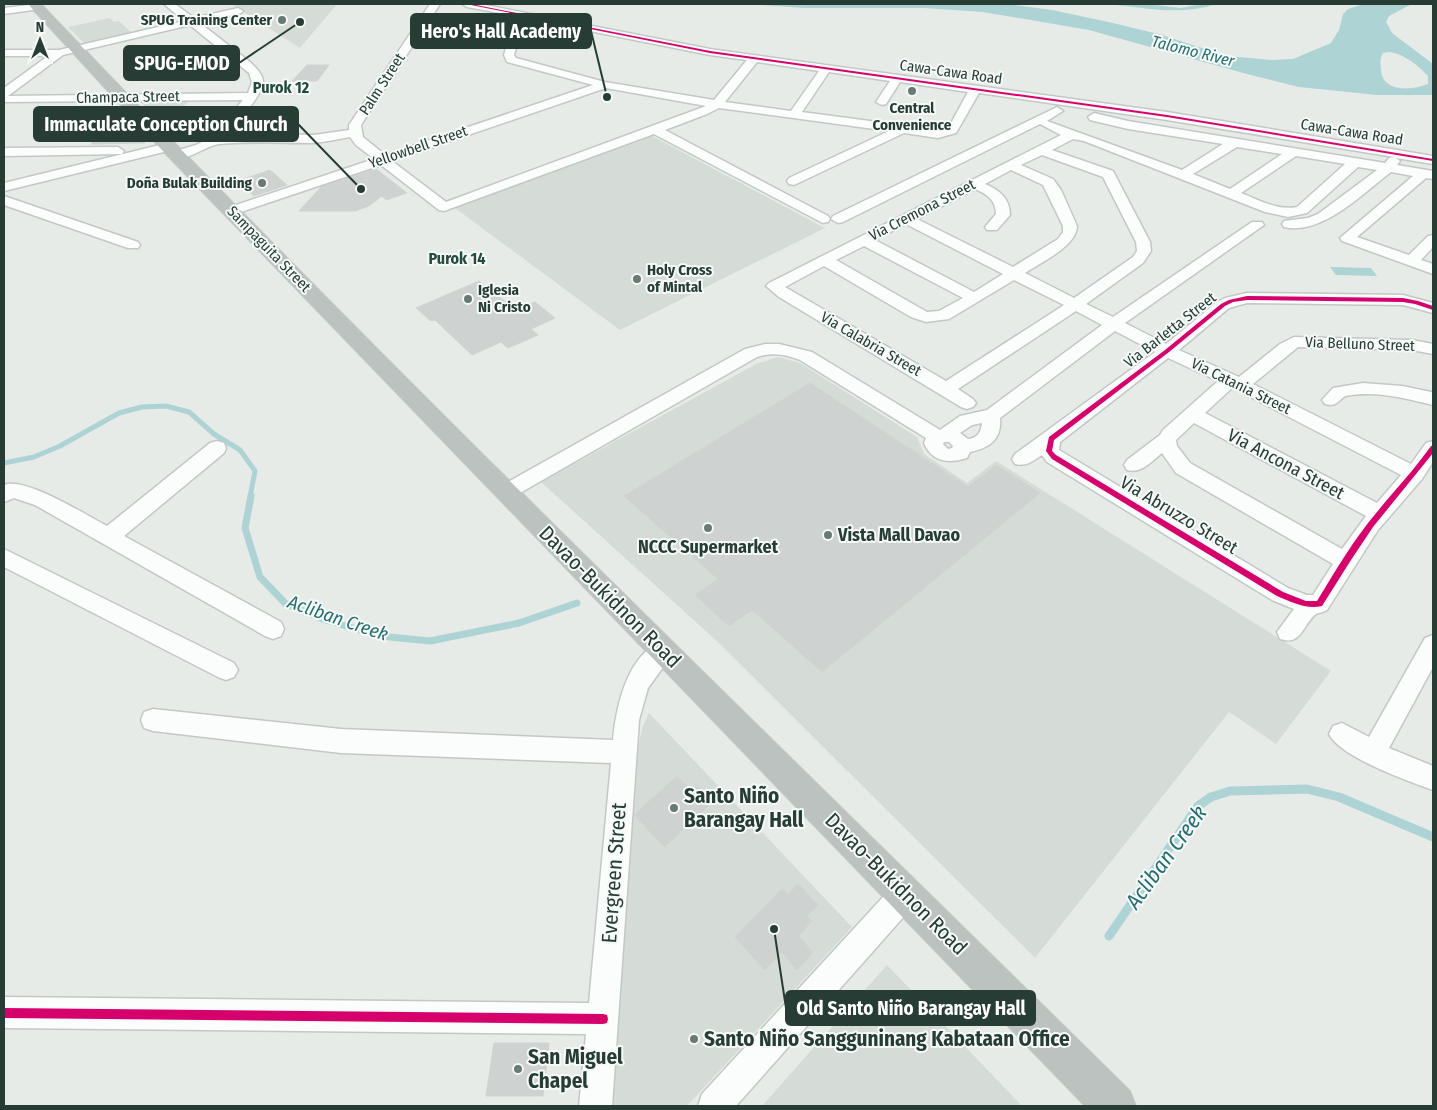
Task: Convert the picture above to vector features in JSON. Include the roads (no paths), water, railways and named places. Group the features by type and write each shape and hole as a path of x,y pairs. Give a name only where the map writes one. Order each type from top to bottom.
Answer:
{"highway":[{"name":"Sampaguita Street","path":"36,5 67,51 121,97 167,151 232,211 506,492"},
{"name":"Davao-Bukidnon Road","path":"506,492 1115,1106"}],"street":[{"path":"4,152 167,151 200,148 214,141 252,96 258,84 256,72 169,4"},
{"name":"Palm Street","path":"434,4 355,125 354,133 362,143 444,207 656,130"},
{"name":"Cawa-Cawa Road","path":"467,4 663,44 754,59 1168,116 1432,159"},
{"path":"4,11 36,5"},
{"path":"4,53 67,51 238,11"},
{"path":"520,15 509,55 511,60 605,84 717,104 929,134 952,130 975,89"},
{"path":"4,93 67,51"},
{"path":"656,130 704,112 717,104 754,59"},
{"path":"794,115 826,69"},
{"path":"882,102 897,78"},
{"name":"Yellowbell Street","path":"232,211 605,84"},
{"name":"Champaca Street","path":"4,99 252,96"},
{"path":"838,219 1045,118 1060,108 1064,101"},
{"path":"1088,116 1128,125 1428,175"},
{"path":"1046,124 1071,135 1098,142 1270,209 1277,225"},
{"path":"1098,142 1128,125"},
{"path":"656,130 823,219"},
{"path":"794,181 901,130"},
{"path":"214,141 269,138 314,139 354,133"},
{"path":"1140,158 1182,134"},
{"name":"Via Cremona Street","path":"774,286 1071,135"},
{"path":"1183,175 1236,142"},
{"path":"946,389 1076,304 1138,260 1144,251 1143,242 1110,176 1098,169 1041,150"},
{"path":"4,187 167,151"},
{"path":"1231,194 1294,152"},
{"path":"1277,225 1310,222 1323,217 1388,168 1400,154"},
{"path":"942,436 966,419 991,416 1114,324 1302,210 1355,162"},
{"path":"824,260 926,317 943,316 1016,273 1063,242 1070,232 1070,226 1050,185 1040,177 1010,165"},
{"path":"1428,175 1347,238 1433,269"},
{"path":"974,184 992,191 1000,201 1002,215 992,227"},
{"path":"4,200 133,245"},
{"name":"Via Catania Street","path":"906,219 1167,351 1235,382 1415,474"},
{"path":"1412,261 1433,239"},
{"path":"863,240 975,298"},
{"name":"Via Calabria Street","path":"774,286 967,403"},
{"name":"Via Barletta Street","path":"1022,459 1167,351 1223,305 1238,299 1402,300 1416,302 1433,308"},
{"name":"Via Belluno Street","path":"1134,465 1167,440 1193,415 1235,382 1294,342 1305,340 1412,344 1433,349"},
{"path":"506,492 751,353 760,350 783,349 806,356 942,436 960,440 963,446 976,445 986,439 992,426 991,416"},
{"path":"1331,400 1336,393 1344,390 1360,389 1412,392 1433,399"},
{"name":"Via Ancona Street","path":"1193,415 1380,514"},
{"name":"Via Abruzzo Street","path":"1055,436 1048,450 1054,458 1280,594 1302,602 1315,604"},
{"path":"1167,440 1168,447 1183,468 1346,560"},
{"path":"109,536 216,448"},
{"path":"1288,632 1315,604 1380,514 1415,474 1433,448"},
{"path":"8,492 42,500 274,629"},
{"path":"4,557 226,670"},
{"path":"1373,753 1433,645"},
{"name":"Evergreen Street","path":"596,1106 623,752 631,698 637,681 649,664 663,651"},
{"path":"153,720 342,741 623,752"},
{"path":"1342,734 1373,753 1433,778"},
{"path":"714,1106 905,894"},
{"path":"4,1013 603,1019"}],"water":[{"name":"Talomo River","path":"747,4 1007,4 1052,10 1113,23 1162,35 1226,56 1272,60 1293,59 1331,43 1339,30 1343,14 1348,9 1364,4 1412,4 1389,16 1386,22 1392,33 1433,64 1433,95 1377,95 1299,87 1089,30 983,12 924,8 804,8","holes":["1383,53 1394,53 1405,57 1420,68 1428,76 1428,84 1413,88 1398,88 1386,82 1382,77 1381,57"]},
{"path":"1108,4 1147,4 1181,8 1201,4 1217,4 1203,8 1176,10"},
{"path":"1330,267 1371,268 1377,276 1336,275"}],"waterway":[{"name":"Acliban Creek","path":"4,463 34,457 60,446 119,413 142,407 166,406 189,412 214,434 240,450 255,471 250,497"},
{"name":"Acliban Creek","path":"251,496 245,528 260,577 286,604 326,620 380,636 430,641 519,623 577,603"},
{"name":"Acliban Creek","path":"1109,936 1198,806 1211,797 1230,791 1307,789 1339,797 1433,837"}],"place":[{"name":"SPUG Training Center","path":"282,20"},
{"name":"SPUG-EMOD","path":"300,22"},
{"name":"Central Convenience","path":"912,91"},
{"name":"Hero's Hall Academy","path":"607,97"},
{"name":"Doña Bulak Building","path":"262,183"},
{"name":"Immaculate Conception Church","path":"361,189"},
{"name":"Holy Cross of Mintal","path":"637,279"},
{"name":"Iglesia Ni Cristo","path":"468,299"},
{"name":"NCCC Supermarket","path":"708,528"},
{"name":"Vista Mall Davao","path":"828,535"},
{"name":"Santo Niño Barangay Hall","path":"674,808"},
{"name":"Old Santo Niño Barangay Hall","path":"774,929"},
{"name":"Santo Niño Sangguninang Kabataan Office","path":"694,1039"},
{"name":"San Miguel Chapel","path":"518,1069"}],"district":[{"name":"Purok 12","path":"281,87"},
{"name":"Purok 14","path":"457,258"}]}
